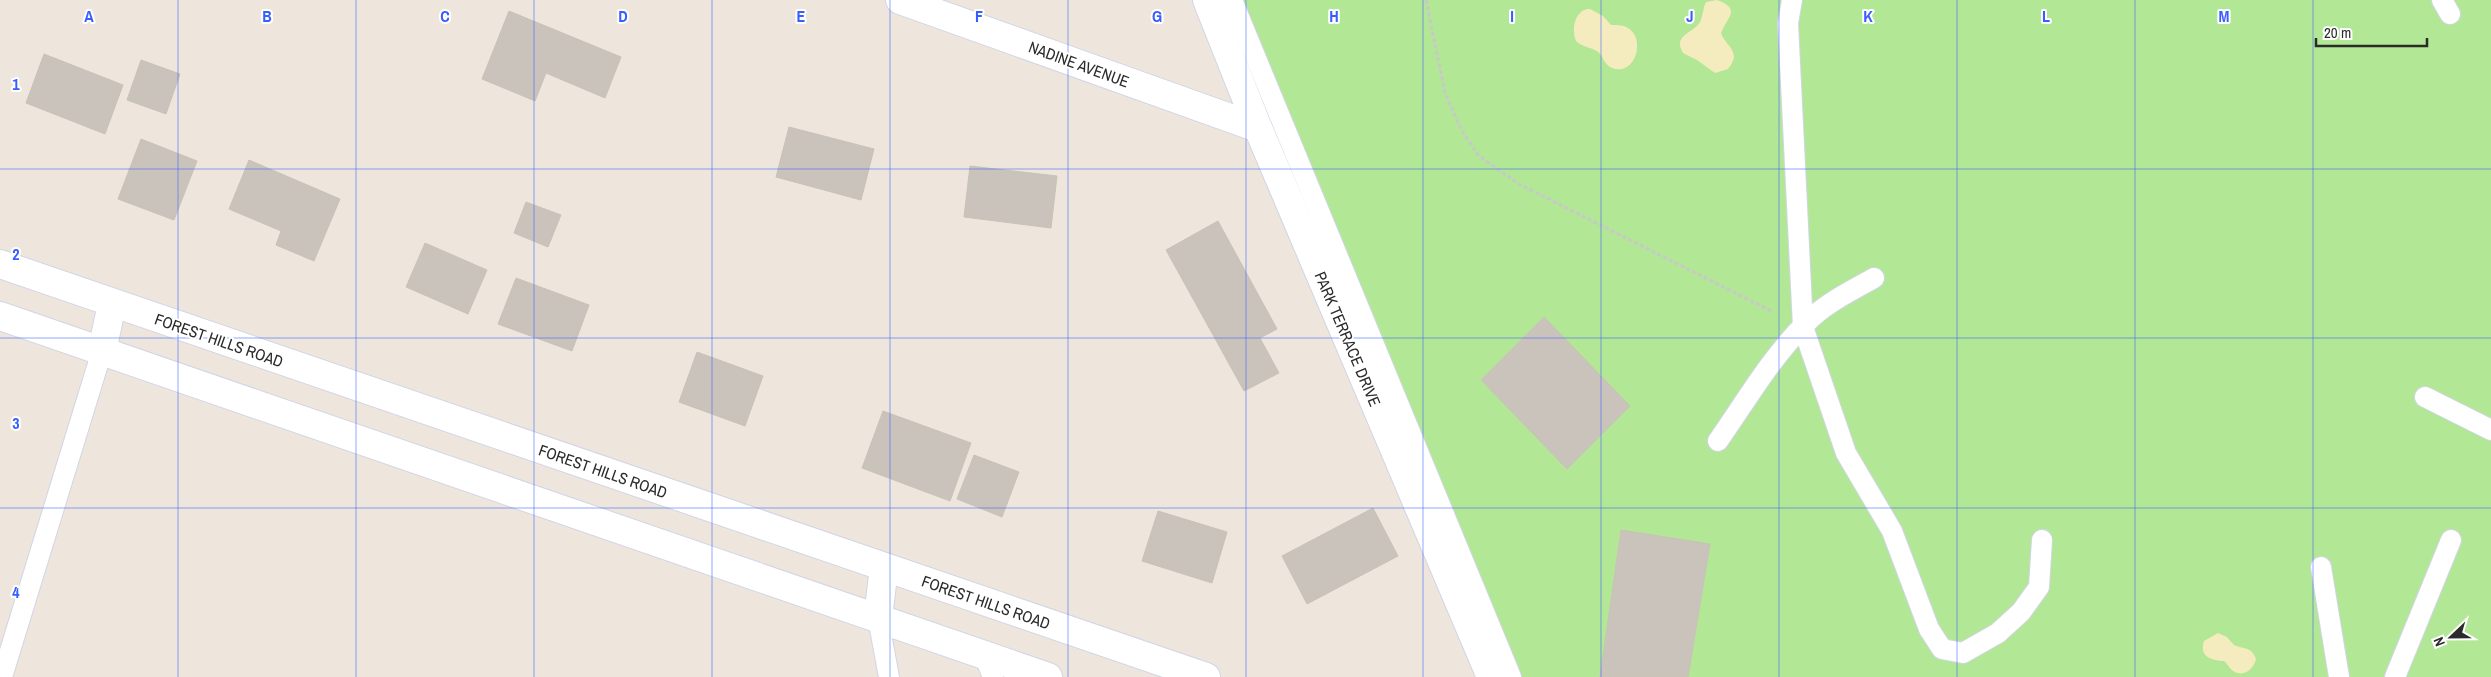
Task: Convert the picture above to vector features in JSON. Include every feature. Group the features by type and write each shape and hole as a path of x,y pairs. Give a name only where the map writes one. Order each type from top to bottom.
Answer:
{"street":[{"name":"NADINE AVENUE","path":"900,0 1258,128"},
{"name":"PARK TERRACE DRIVE","path":"1207,0 1258,128 1491,677"},
{"name":"FOREST HILLS ROAD","path":"0,264 112,304 1206,677"},
{"path":"102,352 112,304"},
{"path":"0,316 878,618 988,666 1048,677"},
{"path":"878,618 884,567"}],"lane":[{"path":"1232,0 1511,677"},
{"path":"1792,0 1788,23 1803,327 1846,453 1892,531 1929,628 1942,649 1963,653 1998,633 2021,612 2039,587 2042,540"},
{"path":"1718,441 1769,368 1803,327 1834,300 1874,278"},
{"path":"2,677 102,352"},
{"path":"2425,397 2491,430"},
{"path":"2395,677 2451,540"},
{"path":"2321,567 2339,677"},
{"path":"878,618 889,677"}],"path":[{"path":"1426,0 1445,93 1462,131 1479,156 1519,184 1803,327"}],"green space":[{"path":"1220,0 2491,0 2491,677 1500,677"}],"sand":[{"path":"1717,0 1725,3 1731,10 1731,14 1721,33 1732,49 1734,58 1728,69 1715,73 1683,53 1680,42 1700,22 1706,2"},
{"path":"1590,9 1603,16 1611,25 1624,26 1636,38 1636,54 1633,61 1627,67 1620,69 1612,68 1597,51 1576,41 1574,26 1576,20 1581,12"},
{"path":"2218,633 2227,637 2234,645 2252,652 2256,659 2248,671 2242,673 2235,672 2224,661 2207,657 2203,651 2204,641"}],"building":[{"path":"509,11 621,57 605,98 546,73 535,101 482,79"},
{"path":"44,54 123,85 105,134 26,103"},
{"path":"141,60 180,74 166,114 127,100"},
{"path":"789,127 874,149 861,200 776,177"},
{"path":"141,139 197,161 174,220 118,199"},
{"path":"249,160 340,199 314,261 276,245 281,231 229,209"},
{"path":"970,166 1057,176 1051,228 964,217"},
{"path":"526,202 561,215 548,247 514,233"},
{"path":"1218,221 1277,329 1260,338 1279,373 1244,391 1166,250"},
{"path":"425,243 487,270 468,314 406,287"},
{"path":"516,278 589,305 572,351 498,324"},
{"path":"1544,317 1630,406 1567,469 1481,380"},
{"path":"697,352 763,376 745,426 679,402"},
{"path":"883,411 971,443 950,501 862,468"},
{"path":"974,455 1019,472 1002,517 957,499"},
{"path":"1373,508 1398,556 1307,604 1282,556"},
{"path":"1158,511 1227,532 1212,583 1142,561"},
{"path":"1621,530 1710,544 1688,677 1600,677"}]}
